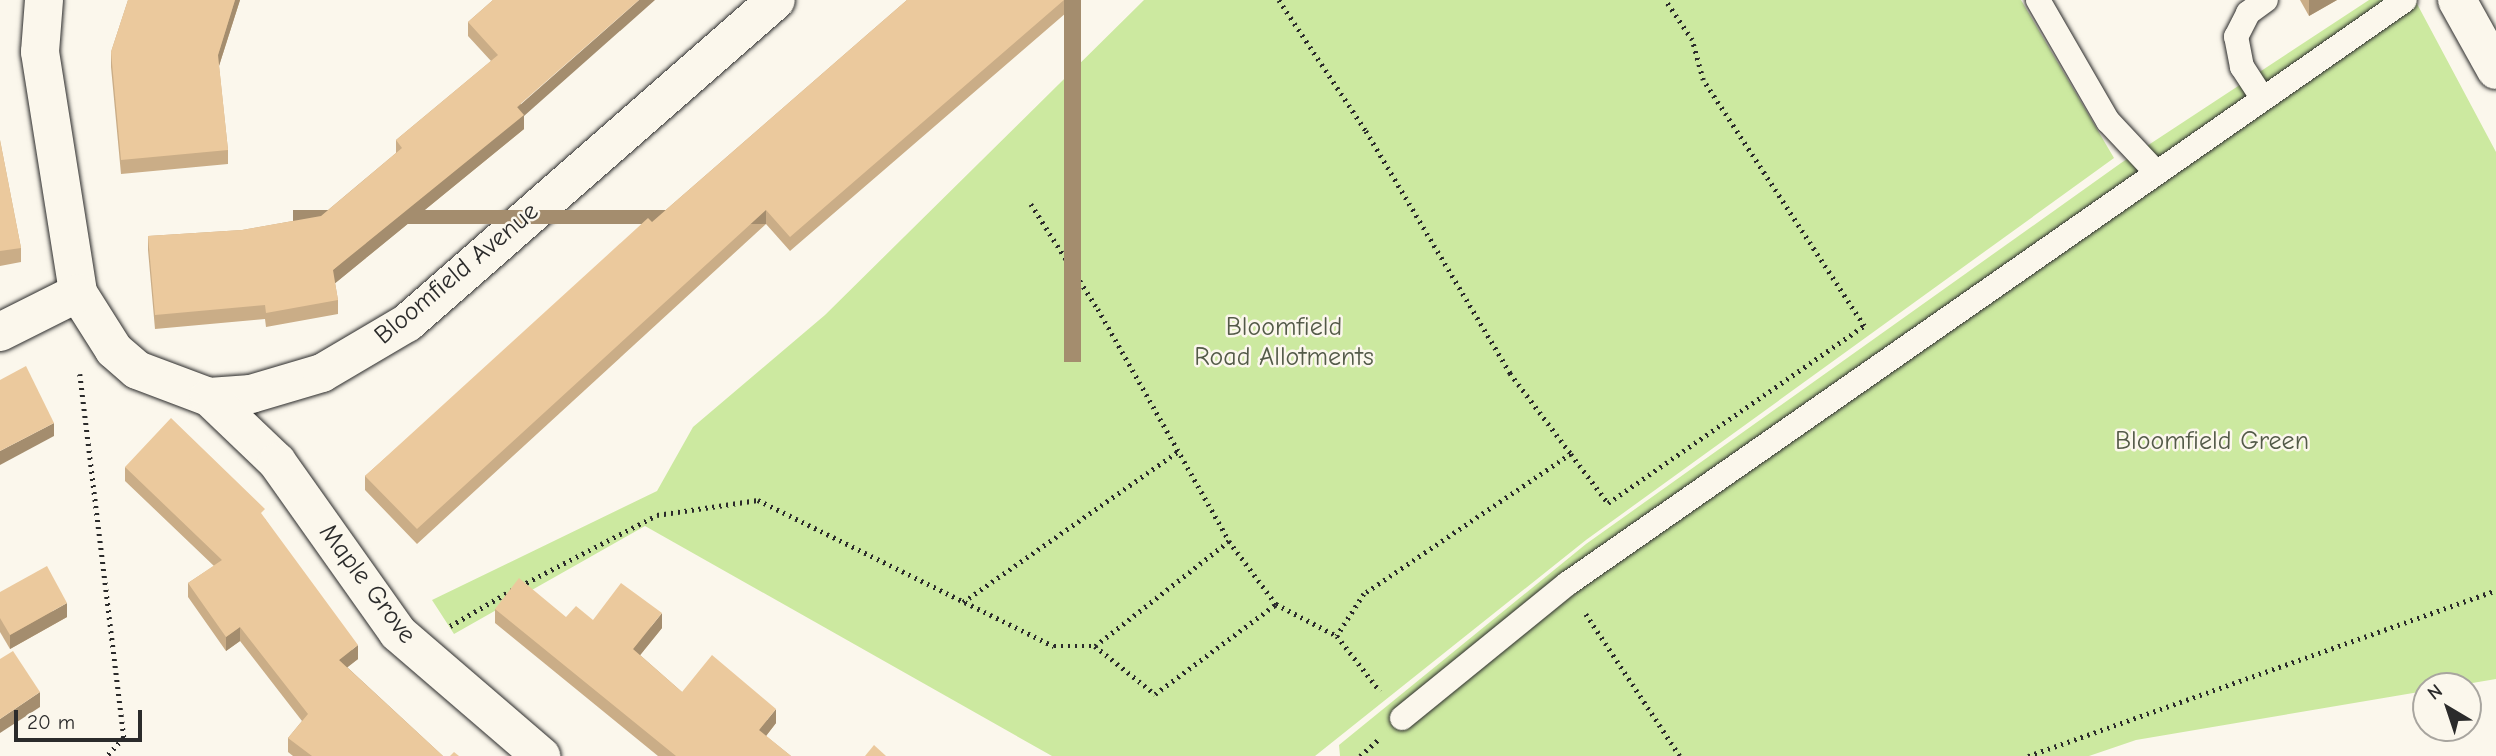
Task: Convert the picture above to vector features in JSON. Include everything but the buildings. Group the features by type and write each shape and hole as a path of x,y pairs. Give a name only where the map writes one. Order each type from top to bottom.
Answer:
{"street":[{"path":"0,332 86,309 40,52 44,0"},
{"name":"Bloomfield Avenue","path":"86,309 137,370 209,397 251,394 322,373 407,323 776,0"},
{"path":"2456,0 2496,70"},
{"name":"Maple Grove","path":"209,397 277,462 398,633 541,756"}],"lane":[{"path":"2038,0 2108,121 2154,170"},
{"path":"2261,96 2242,67 2236,37 2248,13 2266,0"},
{"path":"1402,718 1567,584 2154,170 2405,0"}],"path":[{"path":"1279,0 1366,131 1510,373 1608,503 1864,326 1703,80 1692,40 1665,0"},
{"path":"1031,204 1179,451 1229,541 1276,604 1337,636 1402,718"},
{"path":"86,309 77,349 124,738 107,756"},
{"path":"963,602 1179,451"},
{"path":"1337,636 1364,594 1571,454"},
{"path":"425,657 449,627 657,515 758,500 1054,646 1096,646 1229,541"},
{"path":"1567,584 1679,756"},
{"path":"2028,756 2496,590"},
{"path":"1096,646 1155,694 1276,604"}],"green space":[{"name":"Bloomfield Road Allotments","path":"1144,0 2021,0 2114,158 1586,540 1315,756 1052,756 645,526 454,634 432,600 657,491 693,427 825,315"},
{"name":"Bloomfield Green","path":"2369,0 2415,0 2496,152 2496,679 2482,681 2482,672 2412,672 2412,693 2136,740 2089,756 1340,756 1339,745 1586,544 2121,163"}]}
